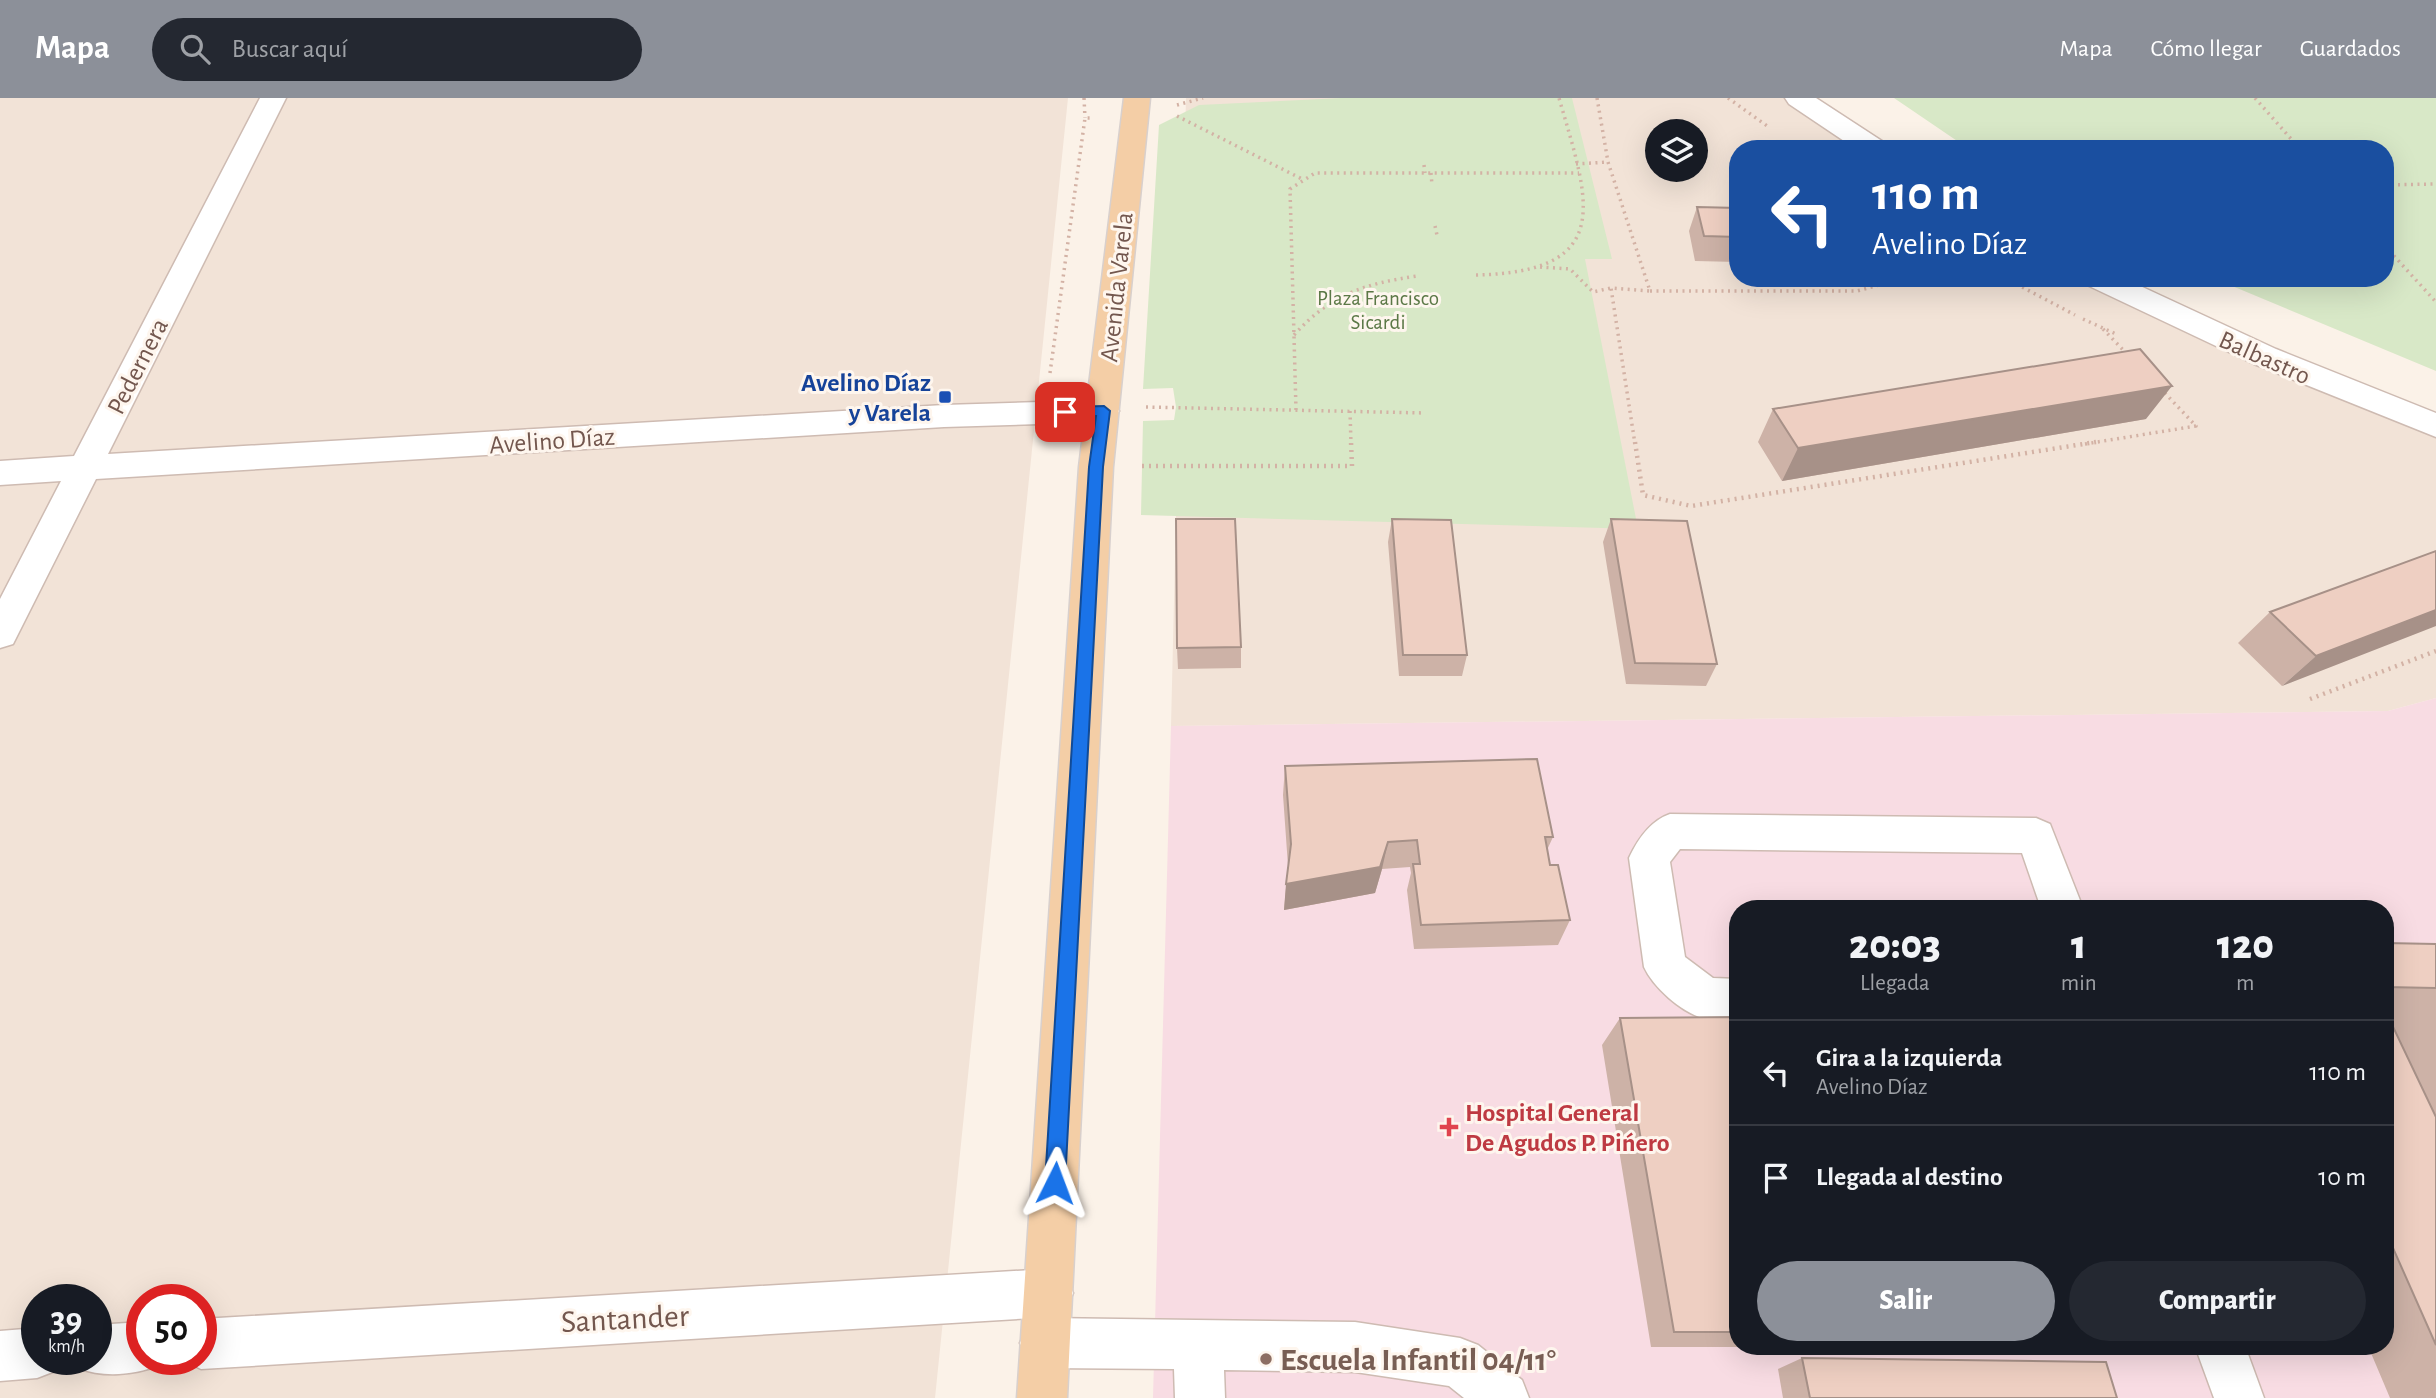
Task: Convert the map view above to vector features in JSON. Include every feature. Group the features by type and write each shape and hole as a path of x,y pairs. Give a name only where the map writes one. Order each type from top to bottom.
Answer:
{"main road":[{"name":"Avenida Varela","path":"1042,1398 1096,467 1137,98"}],"street":[{"name":"Pedernera","path":"0,634 273,98"},
{"path":"1798,98 1861,140"},
{"name":"Balbastro","path":"2116,287 2174,317 2324,383 2436,425"},
{"name":"Avelino Díaz","path":"0,473 944,416 1104,411"},
{"path":"1729,999 1705,998 1665,967 1649,858 1670,831 2036,836 2059,900"},
{"name":"Santander","path":"217,1343 1049,1293"},
{"path":"1045,1343 1355,1347 1460,1363 1504,1398"},
{"path":"1199,1346 1200,1398"},
{"path":"0,1356 21,1354"},
{"path":"2223,1355 2239,1398"}],"path":[{"path":"1084,98 1085,118"},
{"path":"1476,275 1512,275 1539,267 1569,247 1581,230 1579,173 1559,98"},
{"path":"1597,98 1608,162 1650,291"},
{"path":"1728,98 1775,133"},
{"path":"2255,98 2292,140"},
{"path":"1178,116 1304,180"},
{"path":"1576,164 1608,162"},
{"path":"1424,164 1426,173"},
{"path":"1296,410 1290,189 1315,173 1579,173"},
{"path":"1431,173 1432,185"},
{"path":"1549,173 1549,180"},
{"path":"2394,185 2436,184"},
{"path":"1435,226 1437,235"},
{"path":"2394,256 2436,302"},
{"path":"1539,267 1570,269 1593,292 1611,288 1650,291 1857,291 1871,287"},
{"path":"1294,335 1324,304 1351,289 1417,276"},
{"path":"1611,288 1643,495 1691,506 2196,426 2159,387"},
{"path":"2103,329 2131,358"},
{"path":"1140,407 1425,413"},
{"path":"1096,467 1352,466 1350,411"},
{"path":"2310,699 2436,651"}],"shaded area":[{"path":"0,98 1068,98 935,1398 0,1398"},
{"path":"1186,98 1797,98 1864,140 1729,140 1729,287 2123,287 2436,425 2436,698 2388,711 1171,726"},
{"name":"Hospital General De Agudos P. Pińero","path":"2436,698 2436,1398 1153,1398 1171,726 2388,711"}],"green space":[{"name":"Plaza Francisco Sicardi","path":"1342,98 1572,98 1612,259 1585,259 1638,529 1141,515 1143,421 1174,420 1176,407 1173,388 1143,389 1159,125 1199,105"},
{"path":"1894,98 2436,98 2436,371 2235,287 2394,287 2394,140 1956,140"}],"building":[{"path":"1697,207 1729,208 1729,237 1704,236"},
{"path":"2140,349 2172,386 1798,448 1773,409"},
{"path":"1176,519 1235,519 1241,647 1177,648"},
{"path":"1392,519 1451,520 1467,655 1403,655"},
{"path":"1611,519 1687,521 1717,664 1635,663"},
{"path":"2436,551 2436,610 2316,656 2270,612"},
{"path":"1537,759 1553,837 1545,837 1550,865 1558,865 1570,920 1421,925 1413,864 1420,864 1417,840 1388,842 1380,867 1286,884 1291,844 1285,766"},
{"path":"2394,943 2436,944 2436,988 2394,987"},
{"path":"1729,1017 1729,1332 1674,1332 1620,1018"},
{"path":"2394,1029 2436,1117 2436,1345 2394,1250"},
{"path":"1802,1358 2106,1362 2117,1398 1810,1398"}],"place":[{"name":"Avelino Díaz y Varela","path":"945,397"},
{"name":"Hospital General De Agudos P. Pińero","path":"1449,1127"},
{"name":"Escuela Infantil 04/11°","path":"1266,1359"}],"route":[{"path":"1055,1183 1096,467 1104,411 1065,412"}]}
